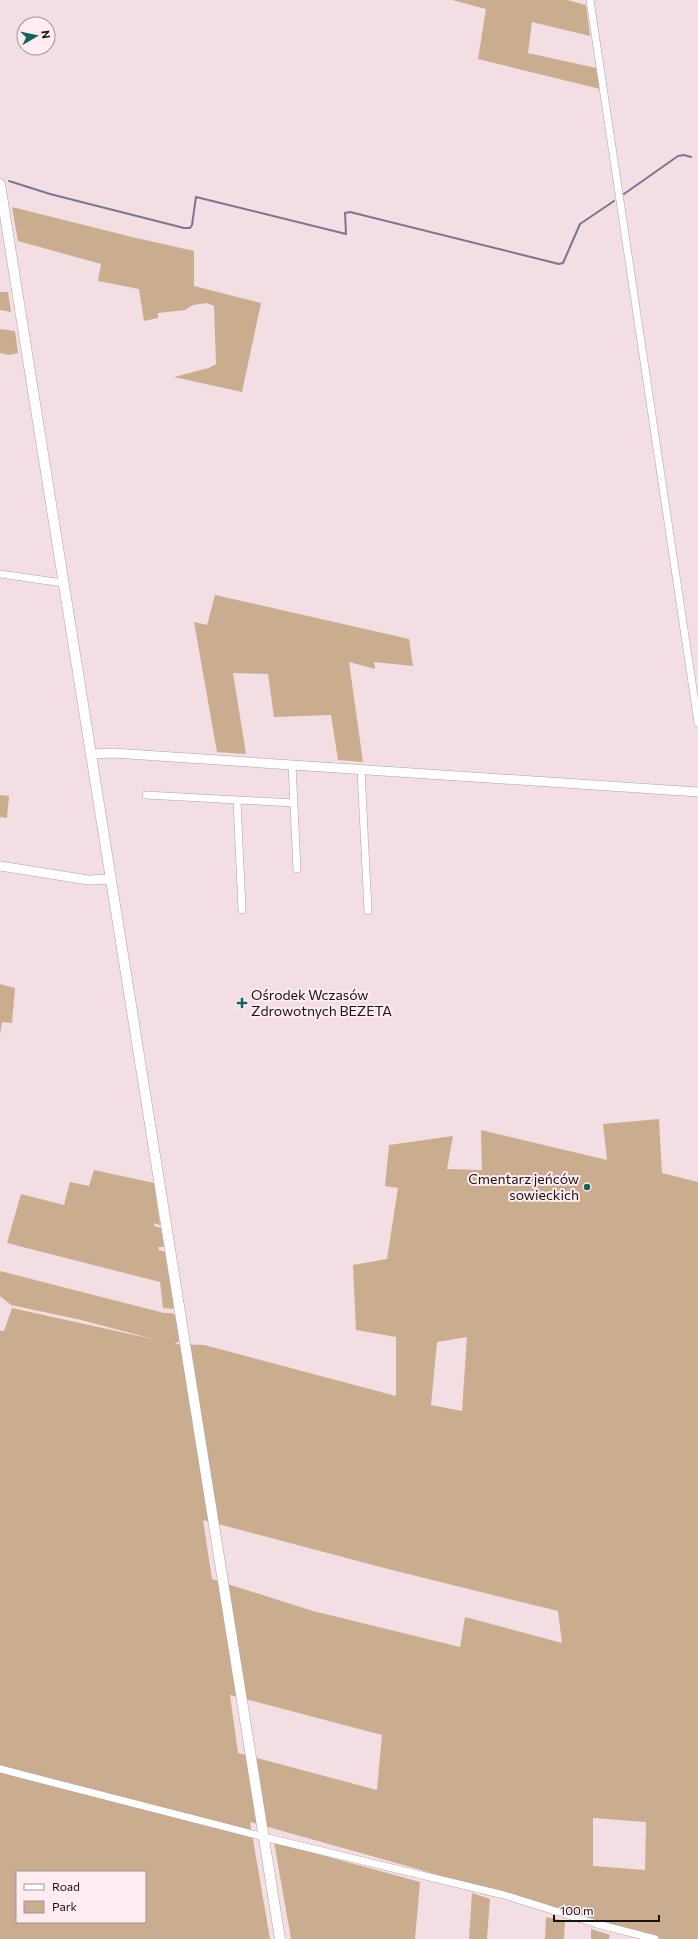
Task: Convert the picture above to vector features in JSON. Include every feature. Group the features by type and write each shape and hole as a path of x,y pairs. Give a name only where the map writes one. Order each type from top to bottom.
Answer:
{"main road":[{"path":"0,184 2,206 64,583 90,754 280,1939"}],"street":[{"path":"590,0 698,723"},
{"path":"0,574 64,583"},
{"path":"90,754 112,753 698,792"},
{"path":"292,765 297,869"},
{"path":"361,770 368,911"},
{"path":"146,796 294,803"},
{"path":"237,800 242,910"},
{"path":"0,866 88,880 111,879"},
{"path":"0,1769 264,1837 504,1895 597,1924 656,1939"}],"green space":[{"path":"452,0 567,0 586,5 590,36 532,22 528,53 596,68 600,89 478,59 486,9"},
{"path":"12,207 194,251 194,286 261,303 242,392 174,377 209,368 216,364 214,306 207,303 193,305 185,310 158,313 158,318 144,321 139,289 98,281 101,264 18,241"},
{"path":"0,292 8,292 11,312 0,310"},
{"path":"0,329 15,331 18,353 9,355 0,353"},
{"path":"215,595 409,639 413,666 374,662 375,669 349,662 363,762 338,760 331,715 274,717 268,674 233,673 246,754 217,752 194,622 207,625"},
{"path":"0,795 9,796 7,818 0,817"},
{"path":"0,984 15,988 12,1023 2,1022 0,1035"},
{"path":"659,1119 662,1173 698,1182 698,1939 657,1939 597,1924 421,1870 250,1822 270,1939 0,1939 0,1331 4,1331 12,1308 157,1340 81,1320 11,1305 0,1296 0,1271 164,1313 172,1313 175,1315 180,1337 179,1341 175,1344 204,1345 396,1396 396,1337 356,1330 353,1265 387,1259 398,1188 385,1186 389,1145 453,1136 447,1169 482,1170 481,1130 607,1160 603,1124","holes":["467,1337 462,1411 431,1405 437,1342","203,1520 388,1569 558,1611 562,1643 465,1617 460,1647 313,1611 212,1579","230,1695 382,1735 377,1790 238,1753","593,1818 646,1822 645,1870 593,1866"]},
{"path":"94,1170 154,1183 160,1225 154,1223 154,1226 161,1228 164,1247 158,1247 159,1250 165,1252 174,1308 163,1308 160,1282 7,1243 21,1194 64,1205 70,1182 89,1186"},
{"path":"274,1842 420,1882 415,1939 291,1939"},
{"path":"472,1893 490,1899 487,1939 469,1939"},
{"path":"546,1917 565,1921 564,1939 545,1939"},
{"path":"591,1929 610,1935 609,1939 591,1939"}],"waterway":[{"path":"624,194 678,156 684,155 691,157"},
{"path":"9,181 50,194 184,228 190,228 192,225 196,197 346,234 345,213 350,212 559,264 563,263 580,224 614,201"}],"place":[{"name":"Ośrodek Wczasów Zdrowotnych BEZETA","path":"242,1003"},
{"name":"Cmentarz jeńców sowieckich","path":"587,1187"}]}
